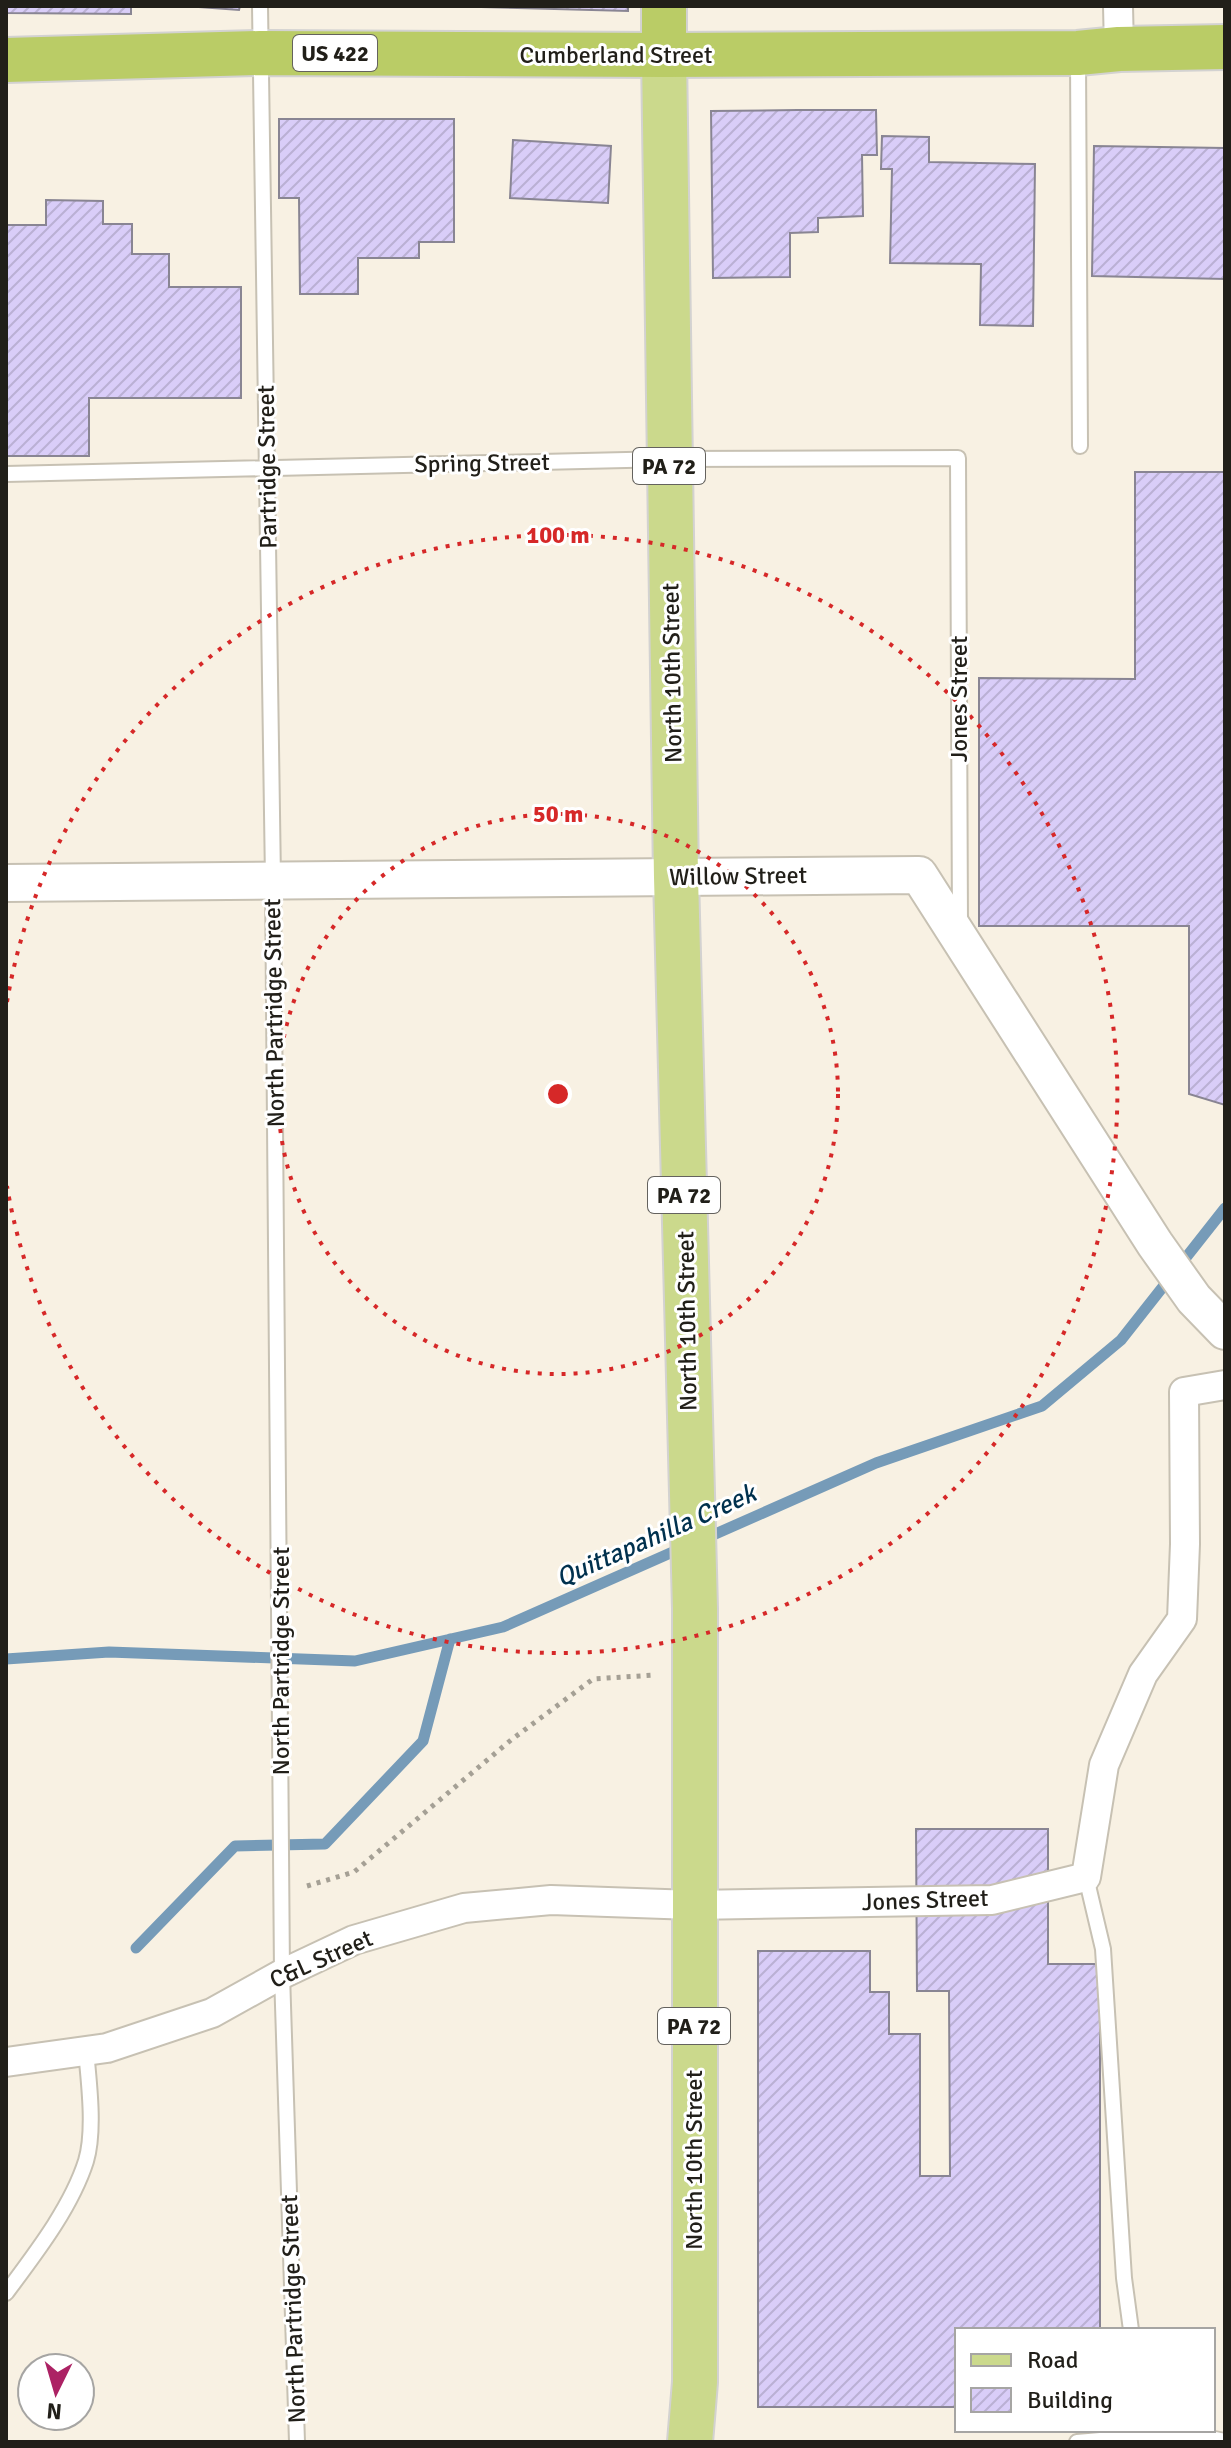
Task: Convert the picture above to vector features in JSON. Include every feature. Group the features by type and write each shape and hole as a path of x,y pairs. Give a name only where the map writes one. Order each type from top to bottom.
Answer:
{"highway":[{"name":"PA 72","path":"664,6 664,55"},
{"name":"Cumberland Street","path":"6,60 260,53 664,55 1225,47"}],"main road":[{"name":"North 10th Street","path":"664,55 676,877 695,1609 695,2382 690,2442"}],"street":[{"path":"1098,51 1118,6"},
{"name":"Willow Street","path":"6,883 919,875 1155,1244 1194,1299 1225,1331"},
{"path":"1086,1877 1104,1765 1143,1674 1182,1619 1184,1392 1225,1385"},
{"name":"Jones Street","path":"693,1905 992,1900 1086,1877"},
{"name":"C&L Street","path":"6,2062 107,2048 212,2013 282,1974 354,1940 464,1908 551,1900 693,1905"}],"lane":[{"name":"Partridge Street","path":"260,6 273,880"},
{"path":"1080,446 1098,51"},
{"name":"Spring Street","path":"6,474 669,459 958,458"},
{"name":"Jones Street","path":"958,458 960,941"},
{"name":"North Partridge Street","path":"273,880 282,1974 297,2442"},
{"path":"1086,1877 1103,1949 1124,2278 1131,2328"},
{"path":"6,2293 60,2215 86,2160 91,2109 86,2051"},
{"path":"1077,2442 1180,2432 1225,2441"}],"path":[{"path":"282,1894 354,1872 511,1740 593,1679 695,1673"}],"building":[{"path":"6,6 131,6 131,14 6,13"},
{"path":"185,6 240,6 239,10"},
{"path":"442,6 628,6 628,11"},
{"path":"876,110 877,155 862,155 863,216 818,218 818,232 790,233 790,277 713,278 711,111"},
{"path":"279,119 454,119 454,242 419,242 419,258 358,258 358,294 300,294 299,198 279,198"},
{"path":"882,136 929,137 929,162 1035,164 1033,326 980,325 981,264 890,263 892,169 881,169"},
{"path":"513,140 611,146 608,203 510,198"},
{"path":"1094,146 1225,148 1225,279 1092,276"},
{"path":"46,200 103,201 103,224 132,224 132,254 169,254 169,287 241,287 241,398 89,398 89,456 6,456 6,225 46,225"},
{"path":"1135,472 1225,472 1225,1105 1189,1094 1189,926 979,926 979,678 1135,679"},
{"path":"916,1829 1048,1829 1048,1964 1100,1964 1100,2328 955,2328 955,2407 758,2407 758,1951 870,1951 870,1992 889,1992 889,2034 920,2034 920,2176 950,2176 949,1991 917,1991"}],"waterway":[{"name":"Quittapahilla Creek","path":"704,1539 876,1463 1042,1406 1121,1340 1225,1208"},
{"name":"Quittapahilla Creek","path":"6,1659 109,1652 355,1661 503,1627 684,1547"},
{"path":"136,1948 235,1846 325,1844 423,1741 450,1639"}]}
